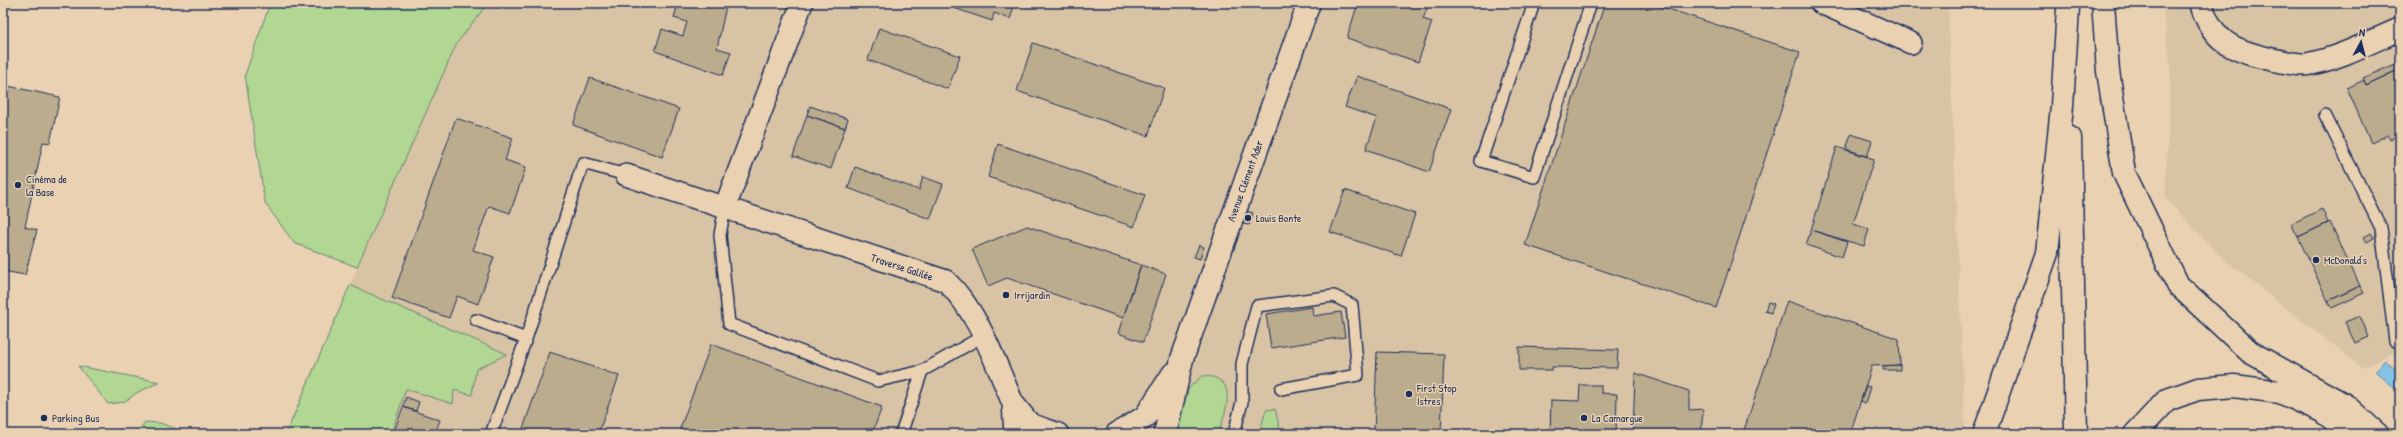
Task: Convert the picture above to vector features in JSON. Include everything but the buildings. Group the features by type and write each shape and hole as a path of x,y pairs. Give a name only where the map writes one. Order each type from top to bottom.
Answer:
{"main road":[{"name":"Avenue Clément Ader","path":"1165,434 1182,359 1309,3"},
{"path":"2103,3 2108,71 2124,173 2178,285 2250,352 2345,405 2377,434"},
{"path":"2201,3 2206,22 2225,42 2246,54 2307,65 2341,55 2400,29"},
{"path":"1984,434 2047,253 2062,106 2068,6"},
{"path":"2068,6 2076,434"},
{"name":"Avenue Clément Ader","path":"1117,434 1145,417 1182,359"},
{"path":"2135,434 2167,400 2198,389 2234,386 2280,392 2322,412 2351,434"}],"street":[{"path":"725,208 802,3"},
{"path":"1821,3 1911,43"},
{"name":"Traverse Galilée","path":"626,175 946,281 958,293 983,336 1013,404 1030,424 1058,434"},
{"name":"Traverse Galilée","path":"1013,404 1015,434"}],"lane":[{"path":"1534,3 1481,161 1534,177 1591,3"},
{"path":"2325,115 2381,228 2395,341"},
{"path":"492,434 526,339 583,163 626,175"},
{"path":"725,208 720,236 729,324 878,381 922,371 983,336"},
{"path":"1234,434 1242,402 1242,364 1258,306 1334,296 1352,304 1358,374 1281,389"},
{"path":"476,320 526,339"},
{"path":"901,434 922,371"}],"shaded area":[{"path":"488,3 1948,3 1965,434 284,434 457,43"},
{"path":"2162,3 2400,3 2400,350 2362,368 2219,255 2165,198 2171,68"}],"green space":[{"path":"270,3 488,3 457,43 357,267 294,243 265,203 245,75"},
{"path":"350,285 507,354 476,369 472,395 454,390 453,404 406,389 391,434 286,434"},
{"path":"78,366 160,382 138,392 124,402 108,404"},
{"path":"1202,376 1214,378 1222,382 1226,388 1226,406 1218,434 1174,434 1189,388"},
{"path":"1275,409 1281,434 1259,434 1266,410"},
{"path":"145,422 160,423 179,430 179,434 136,434"}],"water":[{"path":"2385,360 2398,372 2400,370 2400,382 2395,388 2375,371"}],"place":[{"name":"Cinéma de la Base","path":"18,185"},
{"name":"Louis Bonte","path":"1248,218"},
{"name":"McDonald's","path":"2316,260"},
{"name":"Irrijardin","path":"1006,295"},
{"name":"First Stop Istres","path":"1409,394"},
{"name":"Parking Bus","path":"44,418"},
{"name":"La Camargue","path":"1584,418"}]}
